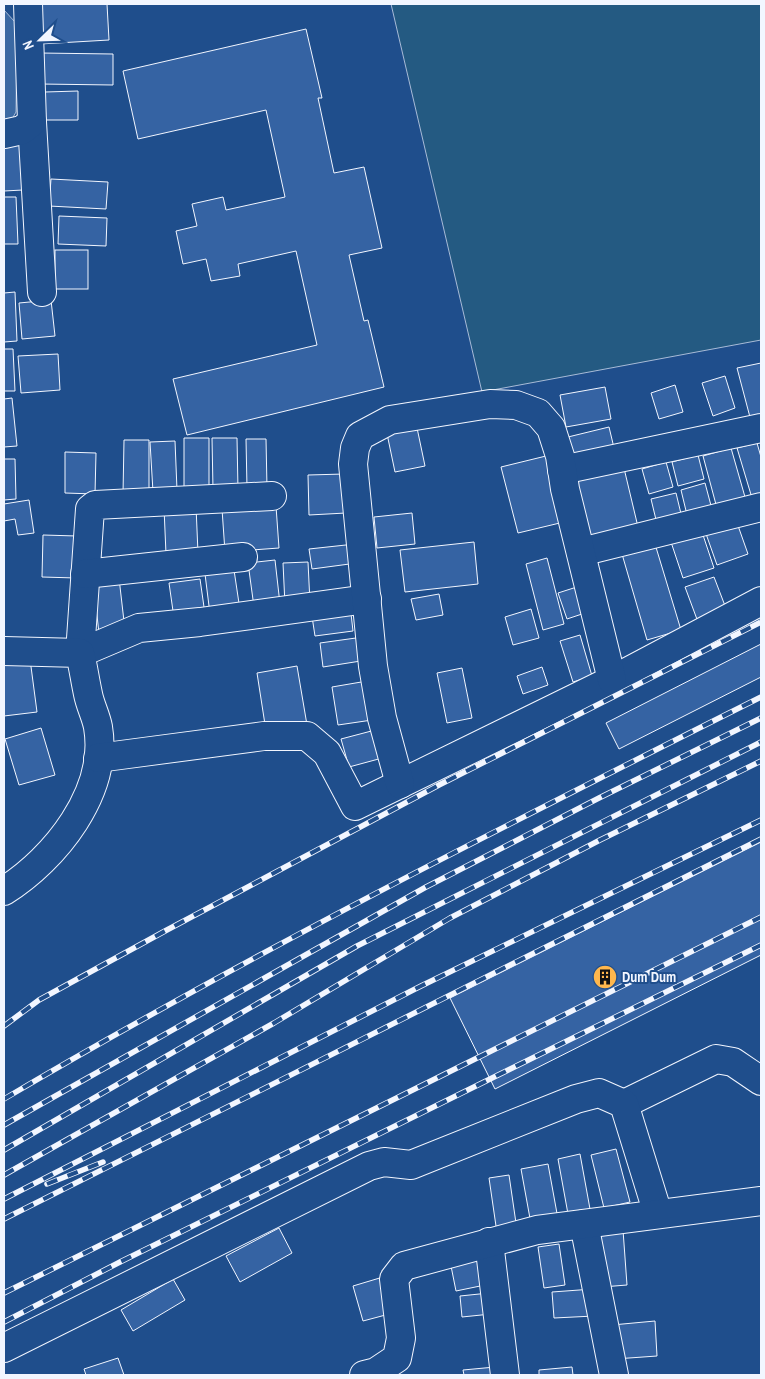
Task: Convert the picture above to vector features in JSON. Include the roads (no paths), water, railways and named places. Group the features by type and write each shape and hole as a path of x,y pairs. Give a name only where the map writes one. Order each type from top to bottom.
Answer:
{"street":[{"path":"28,4 32,122 42,292"},
{"path":"4,134 22,130 32,122"},
{"path":"400,784 382,718 373,666 353,464 355,448 360,436 372,428 390,420 490,404 516,405 538,413 551,428 612,680"},
{"path":"562,470 761,428"},
{"path":"4,891 25,878 64,840 88,798 98,758 98,727 88,695 80,652 88,515 90,509 95,505 272,496"},
{"path":"581,552 761,507"},
{"path":"85,574 243,557"},
{"path":"4,651 80,652 139,628 200,622 367,599"},
{"path":"98,758 245,738 307,736 327,753 355,806 612,680 761,601"},
{"path":"624,1104 716,1060 733,1062 761,1081"},
{"path":"4,1348 368,1166 384,1162 410,1165 576,1099 599,1093 624,1104 658,1214"},
{"path":"364,1375 376,1372 397,1358 400,1338 394,1279 404,1266 538,1230 761,1201"},
{"path":"584,1224 614,1375"},
{"path":"489,1242 505,1375"}],"railway":[{"path":"4,1026 39,1000 165,931 439,785 761,622"},
{"path":"4,1099 97,1045 284,942 474,842 761,697"},
{"path":"4,1125 426,887 599,798 761,718"},
{"path":"4,1150 357,946 761,742"},
{"path":"4,1175 274,1023 450,918 600,840 761,761"},
{"path":"4,1199 421,986 761,820"},
{"path":"4,1219 761,839"},
{"path":"4,1293 761,917"},
{"path":"4,1322 120,1262 761,945"},
{"path":"47,1184 103,1162"}],"place":[{"name":"Dum Dum","path":"605,977"}]}
